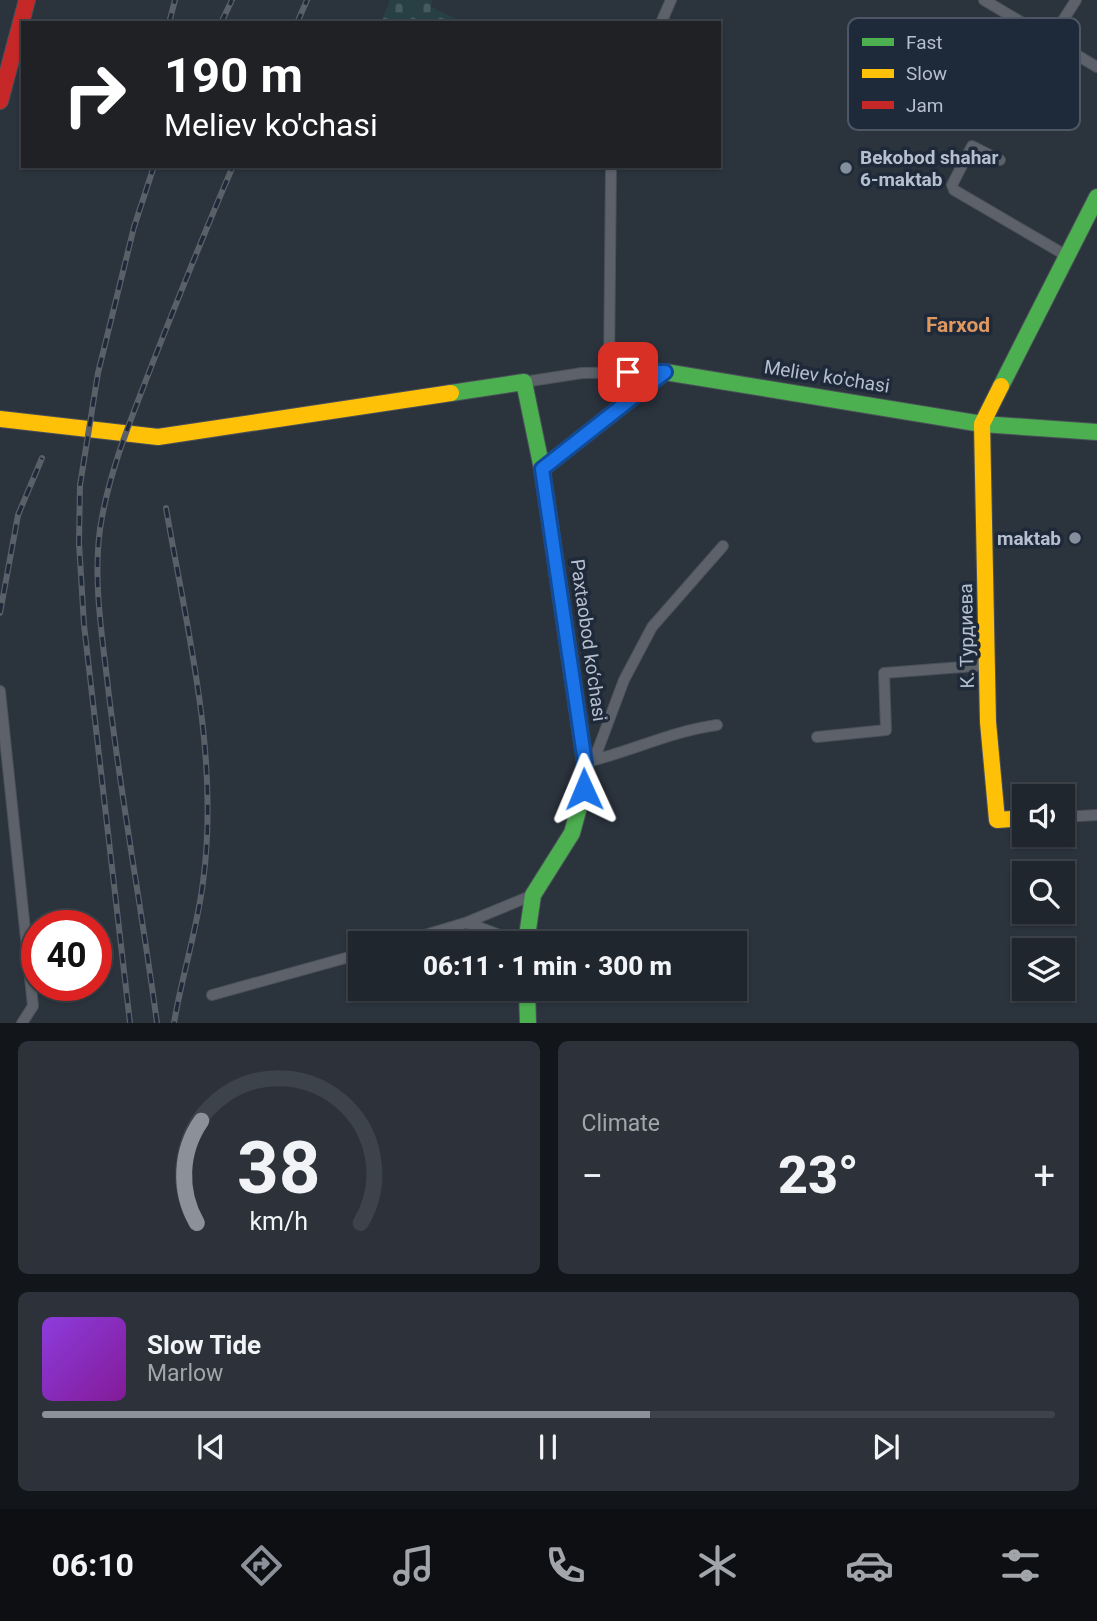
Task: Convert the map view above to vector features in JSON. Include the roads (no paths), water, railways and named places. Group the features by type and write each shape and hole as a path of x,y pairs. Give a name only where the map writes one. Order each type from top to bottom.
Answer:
{"street":[{"path":"21,21 27,0"},
{"path":"662,21 671,0"},
{"path":"984,0 1014,18"},
{"path":"1065,18 1076,0"},
{"path":"0,101 21,22"},
{"path":"1080,56 1097,66"},
{"path":"1000,160 972,146 952,185 954,190 1067,256"},
{"path":"609,371 611,168"},
{"path":"982,424 1097,197"},
{"name":"Meliev ko'chasi","path":"524,382 609,371 665,372 982,424 1097,432"},
{"path":"542,469 665,372"},
{"path":"0,419 158,437 524,382"},
{"name":"Paxtaobod ko‘chasi","path":"524,382 542,469 590,762 572,833 533,895"},
{"name":"К. Турдиева","path":"982,424 988,722 997,820 1012,819"},
{"path":"590,762 624,680 652,626 723,546"},
{"path":"817,737 886,730 884,673 988,665"},
{"path":"0,691 33,1006 22,1023"},
{"path":"590,762 636,749 686,729 717,725"},
{"path":"1075,816 1097,815"},
{"path":"438,931 533,895"},
{"path":"526,931 533,895"},
{"path":"465,923 493,931"},
{"path":"212,995 348,957"},
{"path":"527,1001 528,1023"}],"railway":[{"path":"170,21 175,0"},
{"path":"222,21 232,0"},
{"path":"298,21 307,0"},
{"path":"130,1023 84,625 79,543 80,485 98,373 134,227 153,168"},
{"path":"157,1023 113,729 99,608 98,549 104,507 122,444 232,168"},
{"path":"0,613 18,515 42,458"},
{"path":"166,508 199,694 207,788 203,882 174,1023"}],"place":[{"name":"Bekobod shahar 6-maktab","path":"846,168"},
{"name":"maktab","path":"1075,538"}],"district":[{"name":"Farxod","path":"958,325"}]}
